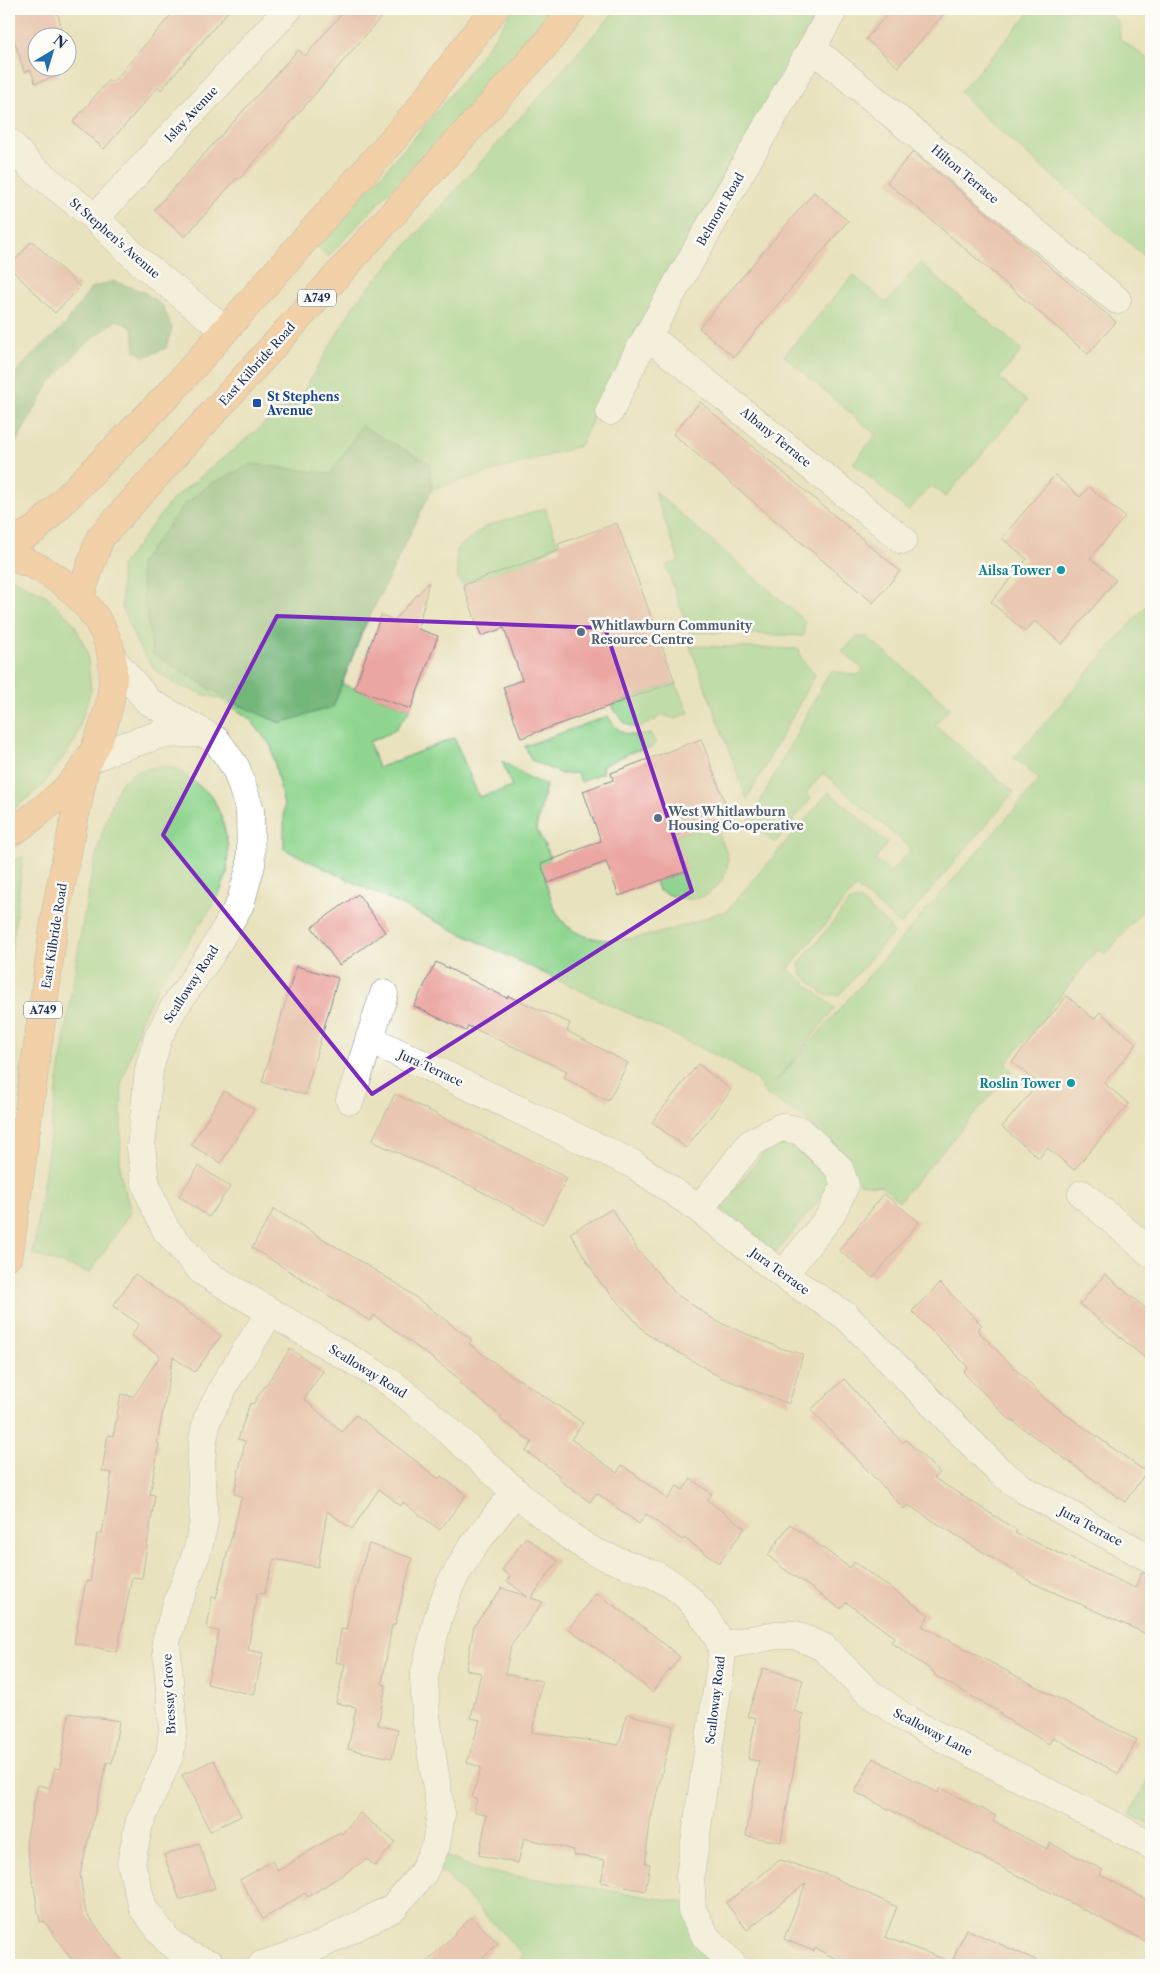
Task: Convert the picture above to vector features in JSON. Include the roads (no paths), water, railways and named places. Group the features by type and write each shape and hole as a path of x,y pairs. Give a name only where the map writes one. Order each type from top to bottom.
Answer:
{"main road":[{"path":"9,546 37,528 171,392 416,113 494,9"},
{"name":"East Kilbride Road","path":"80,596 100,538 370,242 546,44 573,9"},
{"path":"9,557 30,562 80,596 105,635 112,658 110,696 102,731 86,763 54,800 19,828 9,833"},
{"name":"East Kilbride Road","path":"9,1255 57,904 86,763"}],"street":[{"name":"Islay Avenue","path":"95,218 288,9"},
{"name":"Belmont Road","path":"610,411 648,336 834,9"},
{"name":"Hilton Terrace","path":"812,48 1117,300"},
{"name":"St Stephen's Avenue","path":"9,142 30,165 95,218 138,260 225,330"},
{"name":"Albany Terrace","path":"648,336 903,540"},
{"name":"Scalloway Road","path":"112,658 148,701 205,733 217,742 227,754 242,782 250,810 251,865 240,904 211,954 173,1008 158,1038 149,1070 141,1147 144,1173 152,1204 166,1230 182,1252 203,1272 391,1382 515,1492 570,1537 597,1554 634,1566 665,1580 684,1593 701,1612 721,1646 719,1677 690,1876 692,1910 706,1937 733,1965"},
{"path":"86,763 115,749 162,734 205,733"},
{"path":"350,1100 384,994"},
{"name":"Jura Terrace","path":"369,1039 633,1164 699,1209 783,1274 846,1316 998,1470 1022,1489 1151,1559"},
{"path":"699,1209 751,1143 782,1127 801,1131 839,1168 845,1185 831,1215 783,1274"},
{"path":"1082,1194 1151,1253"},
{"name":"Bressay Grove","path":"194,1962 169,1942 143,1908 131,1863 139,1824 170,1754 173,1729 166,1641 176,1604 197,1552 204,1522 201,1462 203,1440 208,1420 227,1380 270,1312"},
{"path":"262,1965 314,1948 393,1908 423,1873 436,1845 441,1814 426,1717 424,1677 436,1626 450,1585 470,1550 515,1492"},
{"name":"Scalloway Lane","path":"721,1646 776,1634 795,1635 823,1647 868,1692 909,1721 1151,1845"}],"place":[{"name":"St Stephens Avenue","path":"257,403"},
{"name":"Ailsa Tower","path":"1061,570"},
{"name":"Whitlawburn Community Resource Centre","path":"581,632"},
{"name":"West Whitlawburn Housing Co-operative","path":"658,818"},
{"name":"Roslin Tower","path":"1071,1083"}]}
